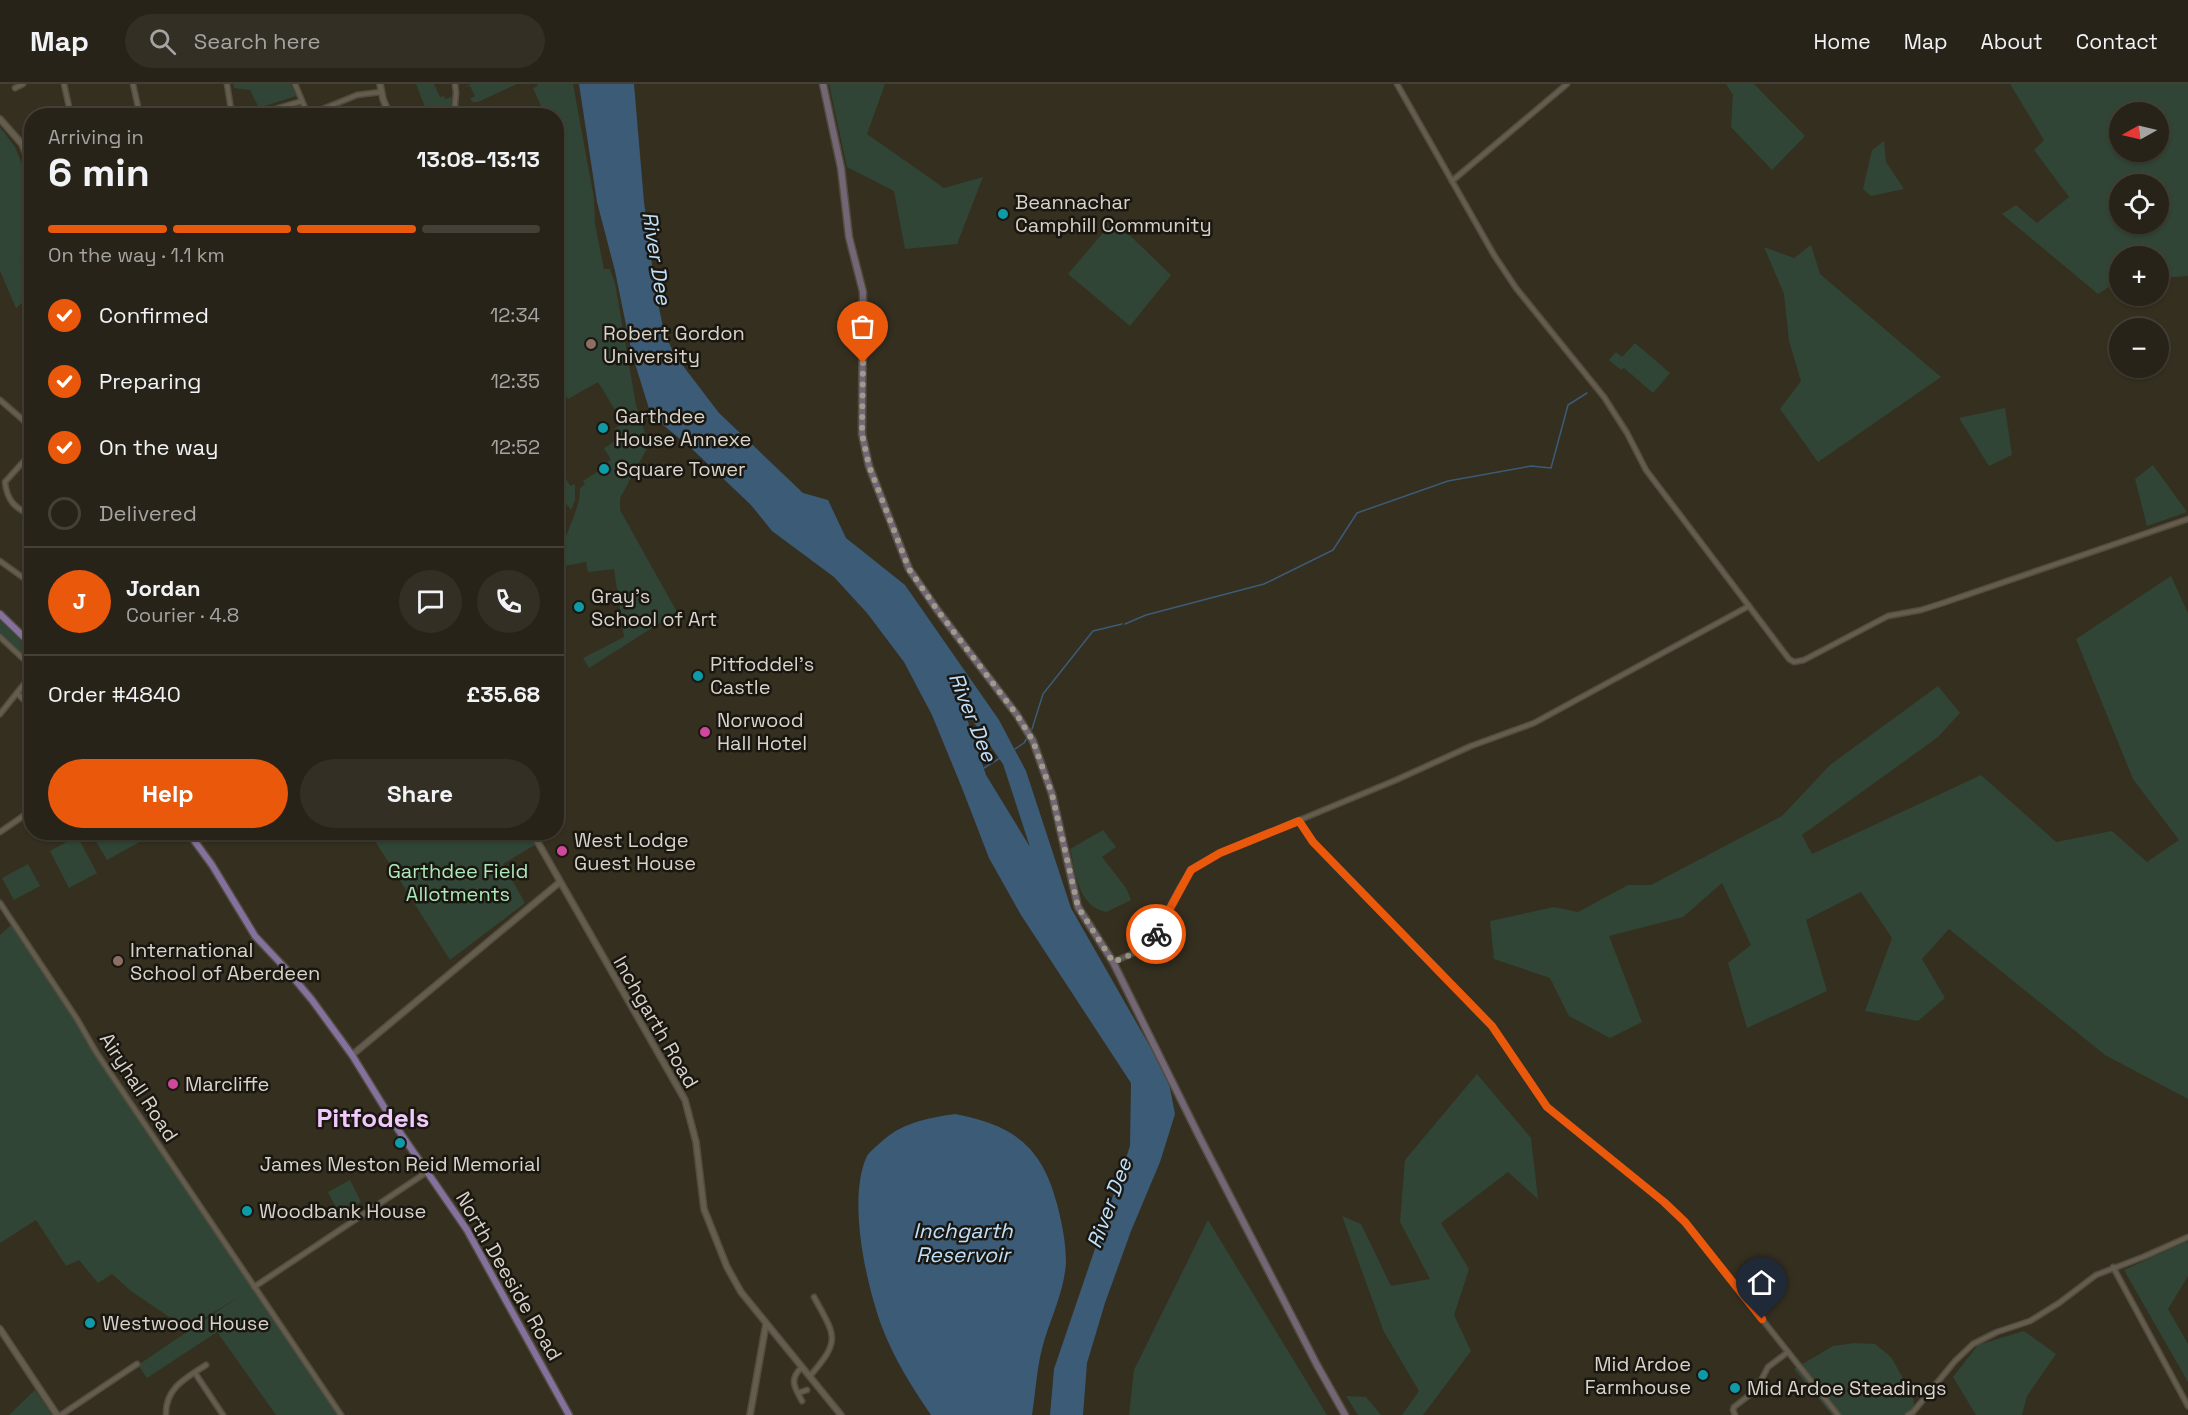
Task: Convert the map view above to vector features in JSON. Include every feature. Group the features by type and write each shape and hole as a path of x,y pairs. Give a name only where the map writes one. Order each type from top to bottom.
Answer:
{"main road":[{"path":"823,84 841,168 849,237 863,292 862,434 869,466 909,569 1017,715 1033,741 1052,794 1078,907 1113,962 1210,1157 1345,1415"},
{"path":"0,614 24,637"},
{"name":"North Deeside Road","path":"194,840 212,865 255,936 312,1000 352,1054 397,1128 467,1230 569,1415"}],"street":[{"path":"15,88 24,84"},
{"path":"64,84 69,108"},
{"path":"133,84 138,108"},
{"path":"227,84 231,108"},
{"path":"295,84 305,108"},
{"path":"380,84 387,108"},
{"path":"455,84 455,108"},
{"path":"1397,84 1516,288 1604,397 1627,433 1646,470 1790,659 1798,662 1888,616 1921,610 1953,600 2188,519"},
{"path":"1452,181 1567,84"},
{"path":"325,108 357,95 381,92"},
{"path":"279,108 302,101"},
{"path":"0,119 24,149"},
{"path":"0,400 24,421"},
{"path":"5,483 24,461"},
{"path":"0,477 5,483 11,503 24,511"},
{"path":"0,561 24,578"},
{"path":"1113,962 1134,954 1154,939 1191,870 1220,853 1471,746 1534,723 1749,606"},
{"path":"0,637 24,660"},
{"path":"0,714 24,684"},
{"path":"17,693 24,700"},
{"path":"0,832 24,816"},
{"path":"1299,821 1313,842 1492,1026 1547,1107 1664,1202 1685,1222 1838,1415"},
{"name":"Inchgarth Road","path":"536,840 624,997 685,1100 696,1142 701,1191 711,1228 727,1267 741,1292 841,1415"},
{"path":"352,1054 560,882"},
{"name":"Airyhall Road","path":"0,903 77,1018 96,1052 341,1415"},
{"path":"254,1287 427,1172"},
{"path":"1908,1415 1973,1344 1996,1332 2030,1321 2060,1303 2096,1275 2188,1237"},
{"path":"2113,1267 2188,1406"},
{"path":"810,1376 830,1350 833,1338 829,1325 814,1297"},
{"path":"750,1415 766,1324"},
{"path":"0,1329 59,1415 137,1364"},
{"path":"1735,1415 1734,1407 1756,1390 1768,1368 1788,1352"},
{"path":"166,1415 166,1401 172,1390 206,1365"},
{"path":"802,1367 794,1377 802,1401"},
{"path":"195,1373 223,1415"},
{"path":"798,1394 807,1390"}],"green space":[{"path":"233,84 291,84 296,96 259,108 250,90 234,88"},
{"path":"416,84 434,84 440,97 444,96 446,99 452,97 451,108 425,108"},
{"path":"471,84 517,84 478,102 473,102 470,99 475,96 470,86 465,87"},
{"path":"537,84 573,84 594,198 595,224 604,269 610,269 615,283 636,405 649,445 620,498 620,510 677,612 589,668 583,658 624,637 614,569 588,572 586,562 564,566 564,541 579,501 580,488 585,484 583,481 600,470 603,475 612,470 607,462 611,460 604,448 620,438 614,429 623,423 598,382 568,399 564,393 564,108 542,108 533,88 538,86"},
{"path":"829,84 885,84 867,134 944,188 983,177 957,244 905,249 894,191 847,167"},
{"path":"1726,84 1754,84 1805,136 1772,170 1731,127 1733,95"},
{"path":"2010,84 2188,84 2188,276 2169,277 2169,246 2109,246 2109,287 2098,294 2002,214 2016,205 2037,223 2069,197 2034,150 2044,140"},
{"path":"0,127 15,147 24,169 24,255 21,259 24,262 24,301 16,308 0,271"},
{"path":"1884,141 1886,162 1904,189 1871,196 1863,189 1872,150"},
{"path":"1114,220 1171,275 1130,326 1068,274"},
{"path":"1811,245 1820,274 1941,377 1818,462 1780,409 1801,381 1789,341 1784,294 1764,247 1794,258"},
{"path":"1635,343 1670,373 1653,393 1624,368 1621,370 1609,360 1616,352 1622,357"},
{"path":"2005,408 2012,455 1989,466 1959,418"},
{"path":"2153,465 2187,512 2147,526 2135,479"},
{"path":"564,475 570,486 575,484 575,500 571,510 564,501"},
{"path":"2171,576 2188,613 2188,1099 2105,1055 1949,929 1922,959 1945,998 1918,1021 1865,1011 1892,938 1861,892 1806,920 1827,991 1747,1028 1728,963 1751,945 1722,883 1683,917 1609,936 1642,1022 1610,1038 1569,1016 1550,978 1494,959 1490,921 1554,907 1578,912 1628,885 1651,885 1782,816 1830,765 1938,686 1960,713 1938,737 1802,835 1812,854 1981,775 2056,842 2112,831 2147,862 2179,840 2133,779 2076,639"},
{"path":"0,620 24,644 24,657 0,634"},
{"path":"1103,830 1116,847 1102,857 1126,888 1131,900 1106,912 1096,909 1083,895 1076,877 1070,849"},
{"path":"70,840 79,840 97,873 69,888 50,851"},
{"path":"95,840 143,840 107,860"},
{"name":"Garthdee Field Allotments","path":"374,840 536,840 538,843 503,864 525,903 450,960"},
{"path":"28,864 40,886 14,900 2,878"},
{"path":"12,924 341,1415 276,1415 217,1332 147,1378 138,1365 240,1296 187,1329 131,1291 112,1274 98,1283 79,1260 66,1266 36,1220 0,1243 0,935"},
{"path":"1477,1074 1531,1138 1538,1199 1508,1172 1441,1223 1469,1269 1454,1315 1471,1351 1423,1415 1402,1415 1419,1391 1384,1332 1342,1216 1361,1224 1391,1286 1430,1279 1400,1222 1405,1160"},
{"path":"350,1180 361,1202 339,1213 328,1192"},
{"path":"1208,1220 1327,1415 1129,1415 1134,1370"},
{"path":"2188,1241 2188,1276 2168,1309 2188,1344 2188,1382 2124,1270"},
{"path":"2024,1331 2056,1354 2027,1396 2022,1415 1976,1415 1953,1377 1978,1345"},
{"path":"1854,1343 1875,1344 1891,1357 1913,1396 1915,1415 1832,1415 1794,1369 1833,1346"},
{"path":"35,1390 52,1415 9,1415"},
{"path":"1346,1396 1366,1397 1381,1415 1358,1415"}],"water":[{"name":"River Dee","path":"579,84 634,84 644,202 655,288 664,332 674,354 719,413 803,493 828,500 846,538 905,585 999,720 1026,771 1071,908 1168,1078 1175,1114 1160,1162 1131,1231 1105,1303 1087,1363 1083,1415 1050,1415 1054,1369 1130,1146 1131,1083 1021,915 989,858 932,715 904,662 867,613 834,577 772,531 751,505 691,448 651,415 632,354 615,271 597,202","holes":["963,707 1003,764 1030,847 986,775"]},
{"name":"Inchgarth Reservoir","path":"955,1114 993,1125 1022,1141 1043,1167 1057,1204 1064,1241 1065,1273 1061,1292 1042,1347 1032,1415 931,1415 892,1350 870,1288 859,1217 861,1174 867,1156 888,1136 906,1126"}],"waterway":[{"path":"1125,624 1146,615 1264,584 1333,550 1357,513 1448,481 1531,466 1551,468 1568,405 1587,393"},
{"path":"1032,729 1043,694 1093,631 1122,624"},
{"path":"1015,749 1027,738"},
{"name":"River Dee","path":"984,768 1000,758"}],"way so far":[{"path":"863,363 862,434 869,466 909,569 1017,715 1033,741 1052,794 1078,907 1113,962 1134,954 1154,939 1156,934"}],"place":[{"name":"Beannachar Camphill Community","path":"1003,214"},
{"name":"Robert Gordon University","path":"591,344"},
{"name":"Garthdee House Annexe","path":"603,428"},
{"name":"Square Tower","path":"604,469"},
{"name":"Gray's School of Art","path":"579,607"},
{"name":"Pitfoddel's Castle","path":"698,676"},
{"name":"Norwood Hall Hotel","path":"705,732"},
{"name":"West Lodge Guest House","path":"562,851"},
{"name":"International School of Aberdeen","path":"118,961"},
{"name":"Marcliffe","path":"173,1084"},
{"name":"James Meston Reid Memorial","path":"400,1143"},
{"name":"Woodbank House","path":"247,1211"},
{"name":"Westwood House","path":"90,1323"},
{"name":"Mid Ardoe Farmhouse","path":"1703,1375"},
{"name":"Mid Ardoe Steadings","path":"1735,1388"}],"district":[{"name":"Pitfodels","path":"373,1118"}],"route":[{"path":"1156,934 1191,870 1220,853 1299,821 1313,842 1492,1026 1547,1107 1664,1202 1685,1222 1762,1319"}]}
